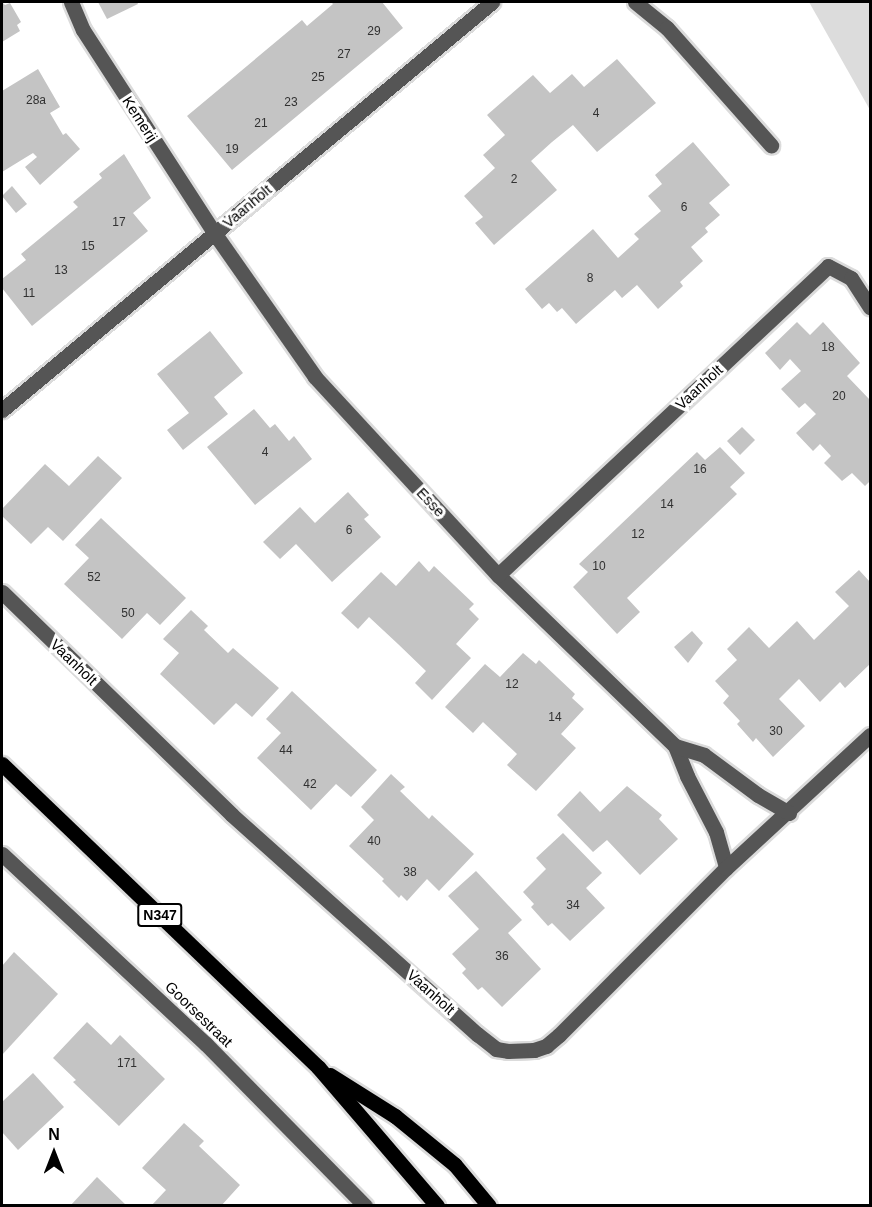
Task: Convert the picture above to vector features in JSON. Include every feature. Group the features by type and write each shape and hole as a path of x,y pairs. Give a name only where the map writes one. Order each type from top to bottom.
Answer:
{"main road":[{"name":"N347","path":"2,764 318,1067 437,1206"},
{"name":"N347","path":"318,1067 395,1116 455,1165 489,1206"}],"street":[{"name":"Kemerij","path":"71,2 83,30 215,234"},
{"name":"Vaanholt","path":"2,411 492,2"},
{"path":"635,2 667,28 771,145"},
{"name":"Esse","path":"215,234 315,377 498,575 675,746 687,776 716,832 726,868"},
{"name":"Vaanholt","path":"498,575 828,266 851,278 870,307"},
{"name":"Vaanholt","path":"2,592 232,814 496,1049 523,1051 546,1046 726,868 789,813 870,735"},
{"name":"Esse","path":"675,746 704,755 758,795 789,813"},
{"name":"Goorsestraat","path":"2,854 206,1044 357,1203"}],"shaded area":[{"path":"809,2 870,2 870,110"}],"building":[{"path":"2,2 5,5 10,3 21,22 17,25 20,31 2,42"},
{"path":"98,2 137,2 138,4 107,19"},
{"path":"331,2 382,2 403,28 232,170 187,116 302,20 307,26 333,4"},
{"path":"617,59 656,103 597,152 573,125 552,142 531,161 557,190 494,245 475,223 483,217 464,196 495,168 483,155 505,135 487,115 533,75 550,93 572,74 584,87"},
{"path":"38,69 60,107 50,113 63,135 66,133 80,149 40,185 25,167 37,157 33,153 2,172 2,91"},
{"path":"693,142 730,185 709,203 720,215 705,228 708,232 691,247 703,261 680,282 683,286 658,309 637,285 622,298 615,290 576,324 562,308 557,312 549,303 542,309 525,289 593,229 618,258 639,239 634,234 661,211 648,196 662,184 655,175"},
{"path":"124,154 151,198 133,213 148,231 32,326 2,288 2,279 26,260 21,254 78,207 73,202 102,178 99,174"},
{"path":"12,186 27,204 16,213 2,196"},
{"path":"797,322 810,335 823,322 860,363 847,376 870,400 870,481 865,486 852,473 842,481 824,463 831,456 820,444 813,451 796,433 816,414 805,403 799,408 781,389 801,371 790,359 780,370 765,353"},
{"path":"210,331 243,373 214,397 228,414 183,450 167,430 189,413 157,374"},
{"path":"254,409 270,428 275,424 289,441 294,436 312,459 255,505 207,447"},
{"path":"742,427 755,440 740,455 727,441"},
{"path":"720,447 745,473 730,487 737,494 627,598 640,612 617,634 573,587 588,572 579,564 697,452 705,460"},
{"path":"98,456 122,478 63,541 48,527 31,544 2,516 2,509 45,464 69,486"},
{"path":"348,492 369,515 364,519 381,537 332,582 296,544 280,559 263,542 300,507 315,523"},
{"path":"101,518 186,598 160,625 147,613 122,639 64,584 89,558 75,545"},
{"path":"419,561 429,572 434,566 474,604 469,609 479,619 456,644 471,658 432,700 415,683 426,671 398,644 369,617 358,629 341,613 381,572 396,586"},
{"path":"859,570 870,582 870,664 845,688 840,682 820,702 799,679 779,699 805,726 773,757 756,738 753,742 737,724 740,721 723,703 729,696 715,681 737,660 727,649 749,627 769,648 797,621 814,640 849,606 835,592"},
{"path":"191,610 208,626 204,630 228,653 233,648 279,688 252,717 236,703 214,725 160,674 179,653 163,639"},
{"path":"692,631 703,643 688,663 674,647"},
{"path":"523,653 536,664 539,660 575,694 572,698 584,709 561,734 576,748 536,791 507,765 517,754 483,722 473,733 445,707 485,664 500,677"},
{"path":"292,691 377,770 351,797 336,784 311,810 257,758 281,733 266,719"},
{"path":"391,774 405,787 400,791 429,819 432,815 474,854 439,891 427,879 407,901 401,895 399,898 382,881 384,879 349,846 374,820 361,807"},
{"path":"627,786 662,815 659,819 678,839 640,875 607,840 593,852 557,815 580,791 600,812"},
{"path":"563,833 602,873 586,888 605,908 570,941 552,923 548,926 531,907 534,904 523,892 546,869 536,858"},
{"path":"476,871 522,920 508,933 541,969 502,1007 482,987 478,990 462,973 466,969 452,954 479,929 448,896"},
{"path":"14,952 58,994 2,1055 2,966"},
{"path":"87,1022 111,1045 120,1035 165,1079 119,1126 73,1082 76,1080 53,1058"},
{"path":"33,1073 64,1107 18,1150 2,1132 2,1102"},
{"path":"184,1123 204,1141 199,1146 240,1185 221,1206 151,1206 166,1190 142,1168"},
{"path":"97,1177 127,1206 70,1206"}]}
